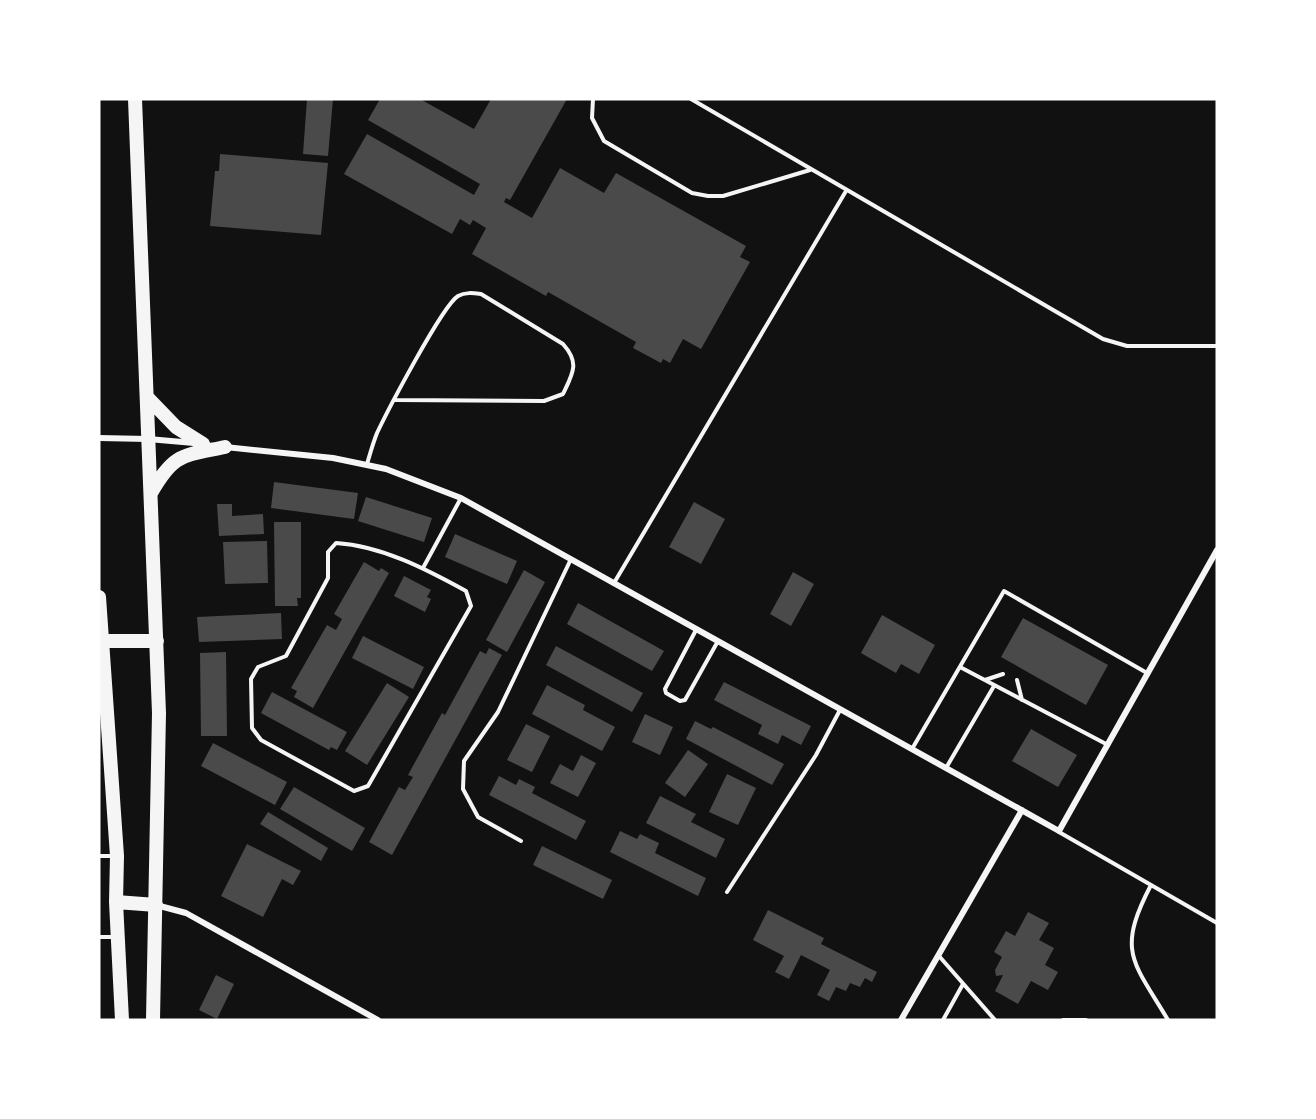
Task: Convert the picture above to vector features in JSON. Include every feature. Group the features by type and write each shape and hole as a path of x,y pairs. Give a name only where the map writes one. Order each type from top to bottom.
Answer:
{"highway":[{"path":"135,99 159,713 153,1020"},
{"path":"147,397 176,427 203,444"},
{"path":"151,493 168,465 176,460 187,455 225,447"},
{"path":"99,597 117,856 117,936 122,1020"},
{"path":"101,641 157,641"},
{"path":"116,902 156,905"}],"street":[{"path":"99,438 148,439 333,458 386,469 460,498 1059,831 1217,550"},
{"path":"901,1020 1022,810"},
{"path":"156,905 186,914 378,1020"}],"lane":[{"path":"593,99 592,118 604,141 692,193 723,196 810,170"},
{"path":"691,99 1103,339 1127,346 1217,346"},
{"path":"614,584 846,191"},
{"path":"366,465 377,433 441,315 457,297 468,293 481,294 563,344 573,354 573,369 563,394 544,401 395,400"},
{"path":"423,568 460,498"},
{"path":"336,543 358,544 423,568 466,591 471,606 368,786 354,791 261,740 252,728 251,679 258,667 286,656 328,578 328,552 336,543"},
{"path":"521,841 478,817 463,789 464,761 498,712 571,560"},
{"path":"912,749 1004,591 1148,674"},
{"path":"697,629 665,689 666,693 680,701 685,700 718,641"},
{"path":"960,667 1108,745"},
{"path":"984,680 1004,674"},
{"path":"1017,680 1022,700"},
{"path":"946,768 994,686"},
{"path":"727,892 816,755 840,709"},
{"path":"1059,831 1217,923"},
{"path":"99,856 117,856"},
{"path":"1151,885 1133,924 1131,948 1134,963 1168,1020"},
{"path":"99,937 117,936"},
{"path":"938,956 995,1020"},
{"path":"943,1020 963,984"},
{"path":"984,1020 988,1012"},
{"path":"1063,1020 1086,1020"}],"building":[{"path":"307,99 333,99 328,156 303,154"},
{"path":"380,99 420,99 474,129 491,99 567,99 510,200 506,198 504,202 532,218 560,168 604,193 616,173 746,246 740,257 750,262 701,349 683,339 670,363 663,359 661,363 633,348 636,342 548,292 546,296 472,254 486,228 473,220 470,225 460,219 452,234 344,174 367,134 474,195 480,184 368,120"},
{"path":"220,154 328,163 321,235 210,226 215,171 219,171"},
{"path":"274,482 358,493 354,519 271,508"},
{"path":"366,497 432,518 424,542 358,521"},
{"path":"694,502 725,519 701,564 669,547"},
{"path":"217,504 232,504 232,516 263,514 264,534 219,536"},
{"path":"274,522 301,522 301,598 297,598 298,606 275,606"},
{"path":"455,534 517,561 507,584 445,557"},
{"path":"267,541 268,583 225,584 223,542"},
{"path":"364,562 379,571 381,568 389,573 313,708 294,697 297,691 291,688 327,625 336,630 342,619 334,614"},
{"path":"524,570 545,582 507,652 486,640"},
{"path":"793,572 814,584 791,626 770,614"},
{"path":"404,576 431,590 427,597 431,599 425,612 394,596"},
{"path":"578,603 664,651 652,671 567,624"},
{"path":"281,613 282,639 199,642 197,617"},
{"path":"882,615 935,645 919,674 901,664 896,673 861,653"},
{"path":"1023,618 1108,665 1086,705 1001,657"},
{"path":"363,636 424,667 413,689 352,658"},
{"path":"556,646 643,693 632,712 546,665"},
{"path":"489,648 502,655 392,855 369,842 399,787 405,790 413,777 408,775 442,713 445,715 480,651 486,654"},
{"path":"226,652 227,736 201,736 200,653"},
{"path":"724,682 811,726 801,745 782,735 778,744 758,734 762,725 714,700"},
{"path":"387,683 409,697 367,765 345,751"},
{"path":"547,685 585,705 583,710 615,727 602,751 532,714"},
{"path":"272,692 347,732 337,750 331,747 329,750 261,713"},
{"path":"645,714 673,727 660,755 632,742"},
{"path":"695,721 711,729 713,727 784,764 772,785 686,739"},
{"path":"526,724 550,736 532,772 507,760"},
{"path":"1031,729 1077,755 1058,787 1012,761"},
{"path":"213,743 287,782 275,805 201,766"},
{"path":"688,750 708,764 685,797 665,783"},
{"path":"581,755 596,763 578,797 550,783 560,764 573,771"},
{"path":"727,774 756,788 738,825 709,812"},
{"path":"499,776 516,785 519,779 535,787 532,793 586,821 576,840 489,795"},
{"path":"294,787 365,828 352,851 280,809"},
{"path":"660,796 696,814 691,822 725,839 716,858 646,823"},
{"path":"268,812 328,848 321,861 260,824"},
{"path":"620,831 637,839 640,834 659,843 655,853 706,878 698,896 610,852"},
{"path":"247,844 301,871 293,885 282,879 263,917 221,896"},
{"path":"542,846 612,880 603,899 533,865"},
{"path":"768,910 824,938 821,944 877,972 872,982 865,978 860,987 850,983 846,991 836,987 829,1001 817,995 830,970 801,955 789,979 775,972 784,956 753,940"},
{"path":"1028,912 1049,923 1039,940 1054,948 1045,965 1058,972 1048,990 1031,981 1018,1004 995,991 1003,975 996,976 995,970 1002,957 994,952 1006,931 1015,936"},
{"path":"216,975 234,984 217,1019 199,1010"}]}
